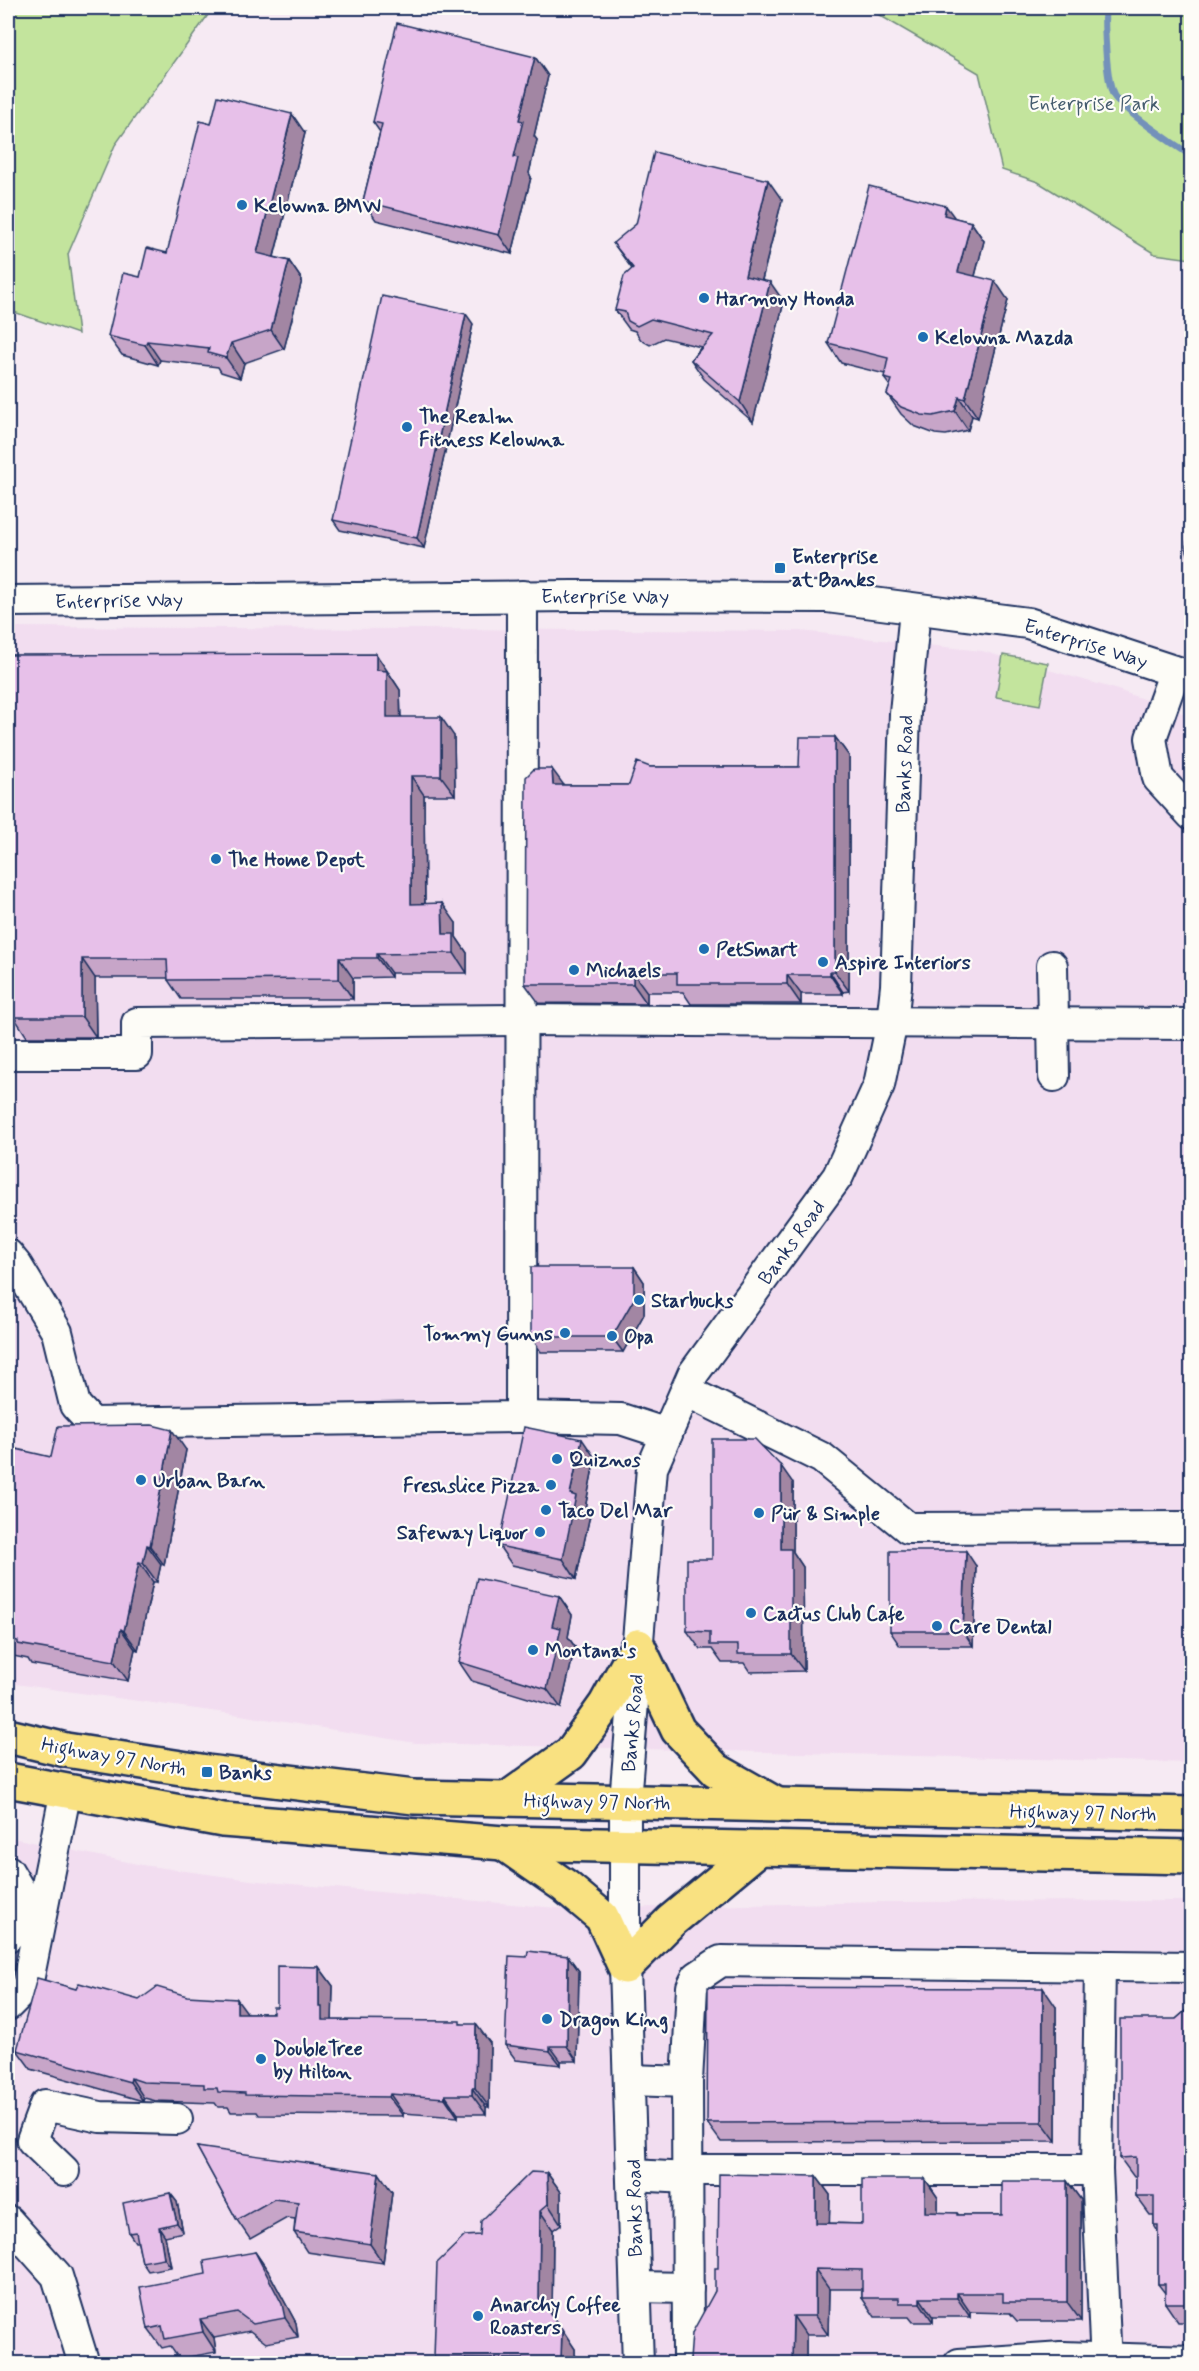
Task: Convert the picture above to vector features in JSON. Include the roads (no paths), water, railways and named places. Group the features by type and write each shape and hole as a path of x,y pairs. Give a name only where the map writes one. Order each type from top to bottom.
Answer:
{"highway":[{"path":"507,1799 572,1754 606,1704 638,1646"},
{"path":"638,1646 678,1730 716,1770 778,1805"},
{"name":"Highway 97 North","path":"8,1736 66,1750 219,1773 414,1797 1191,1814"},
{"path":"8,1780 223,1820 503,1843 1191,1857"},
{"path":"503,1843 565,1886 602,1917 625,1967 671,1920 758,1849"}],"street":[{"name":"Enterprise Way","path":"8,601 522,596 827,597 1028,623 1183,674"},
{"path":"521,1417 522,596"},
{"name":"Banks Road","path":"638,2364 625,1967 625,1801 652,1468 693,1374 838,1176 879,1085 892,1022 896,986 905,713 915,610"},
{"path":"1183,674 1151,738 1158,778 1191,815"},
{"path":"1053,966 1054,1076"},
{"path":"8,1054 137,1054 137,1023 521,1020 1191,1024"},
{"path":"8,1255 57,1332 75,1405 92,1423 521,1417 621,1419 667,1434"},
{"path":"686,1391 822,1458 909,1528 1191,1527"},
{"path":"8,2005 27,1986 66,1790"},
{"path":"8,1871 21,1893 8,1936"},
{"path":"688,2364 687,2082 692,1987 697,1977 721,1960 1191,1967"},
{"path":"1100,1966 1097,2170 1106,2361"},
{"path":"630,2080 687,2082"},
{"path":"64,2171 32,2140 45,2104 100,2116 177,2119"},
{"path":"633,2175 1097,2170"},
{"path":"8,2221 57,2276 84,2364"},
{"path":"636,2287 688,2288"},
{"path":"959,2364 1062,2360 1191,2361"}],"waterway":[{"path":"1105,8 1107,67 1114,96 1138,118 1192,156"}],"place":[{"name":"Kelowna BMW","path":"242,205"},
{"name":"Harmony Honda","path":"704,298"},
{"name":"Kelowna Mazda","path":"923,337"},
{"name":"The Realm Fitness Kelowna","path":"407,427"},
{"name":"Enterprise at Banks","path":"780,568"},
{"name":"The Home Depot","path":"216,859"},
{"name":"PetSmart","path":"704,949"},
{"name":"Aspire Interiors","path":"823,962"},
{"name":"Michaels","path":"574,970"},
{"name":"Starbucks","path":"639,1300"},
{"name":"Tommy Gunns","path":"565,1333"},
{"name":"Opa","path":"612,1336"},
{"name":"Quiznos","path":"557,1459"},
{"name":"Urban Barn","path":"141,1480"},
{"name":"Freshslice Pizza","path":"551,1485"},
{"name":"Taco Del Mar","path":"546,1510"},
{"name":"Pür & Simple","path":"759,1513"},
{"name":"Safeway Liquor","path":"540,1532"},
{"name":"Cactus Club Cafe","path":"751,1613"},
{"name":"Care Dental","path":"937,1626"},
{"name":"Montana's","path":"533,1650"},
{"name":"Banks","path":"207,1772"},
{"name":"Dragon King","path":"547,2019"},
{"name":"DoubleTree by Hilton","path":"261,2059"},
{"name":"Anarchy Coffee Roasters","path":"478,2316"}],"park label":[{"name":"Enterprise Park","path":"1094,103"}]}
